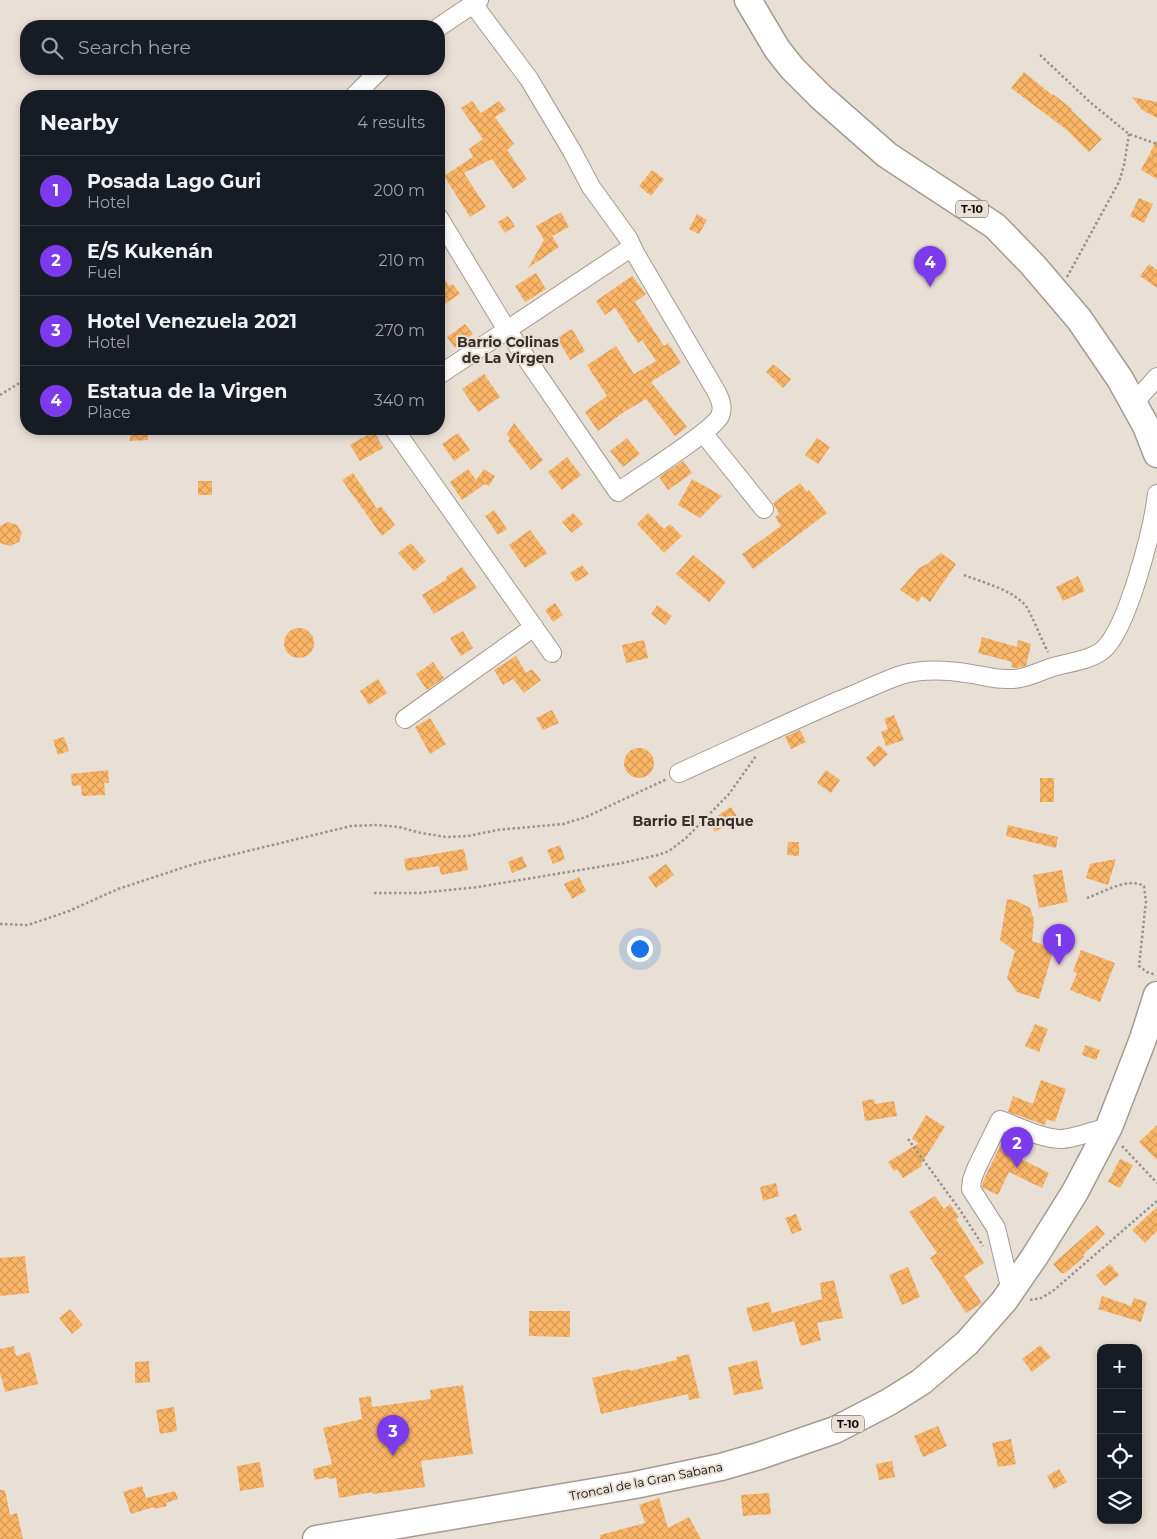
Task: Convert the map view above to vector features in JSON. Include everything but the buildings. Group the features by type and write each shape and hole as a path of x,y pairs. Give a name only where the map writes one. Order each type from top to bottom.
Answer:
{"highway":[{"name":"T-10","path":"748,0 776,49 821,97 887,154 995,226 1013,243 1058,293 1102,352 1134,403 1157,454"},
{"name":"Troncal de la Gran Sabana","path":"316,1539 680,1477 721,1467 835,1430 863,1417 921,1382 967,1343 1007,1296 1035,1256 1075,1192 1108,1129 1143,1039 1157,995"}],"street":[{"path":"445,23 476,2 529,78 591,187 628,238 720,399 722,408 719,418 703,433 618,492 506,330 445,228"},
{"path":"360,90 375,75"},
{"path":"445,371 632,247"},
{"path":"1134,403 1157,377"},
{"path":"703,433 764,509"},
{"path":"398,435 552,653"},
{"path":"679,773 902,675 918,671 938,670 994,678 1018,679 1097,654 1108,644 1120,626 1147,546 1157,494"},
{"path":"405,719 534,627"},
{"path":"1007,1296 996,1228 971,1189 976,1169 1000,1120 1059,1139 1108,1129"}],"path":[{"path":"1040,55 1091,104 1129,134 1157,144"},
{"path":"1058,293 1119,182 1129,134"},
{"path":"0,395 20,383"},
{"path":"964,575 1003,590 1018,599 1027,608 1055,666"},
{"path":"374,893 419,893 478,887 629,862 669,851 686,838 730,794 759,751 766,734"},
{"path":"0,924 28,925 70,911 118,889 194,864 351,826 377,825 446,836 468,836 497,830 563,824 586,817 679,773"},
{"path":"1087,898 1129,883 1139,883 1144,886 1146,901 1139,966 1147,972 1157,975"},
{"path":"1108,1129 1157,1183"},
{"path":"908,1139 960,1210 986,1250"},
{"path":"1007,1296 1017,1302 1041,1298 1053,1292 1157,1201"}],"place":[{"name":"Estatua de la Virgen","path":"930,287"},
{"name":"Posada Lago Guri","path":"1059,965"},
{"name":"E/S Kukenán","path":"1017,1168"},
{"name":"Hotel Venezuela 2021","path":"393,1456"}],"district":[{"name":"Barrio Colinas de La Virgen","path":"508,350"},
{"name":"Barrio El Tanque","path":"693,821"}]}
